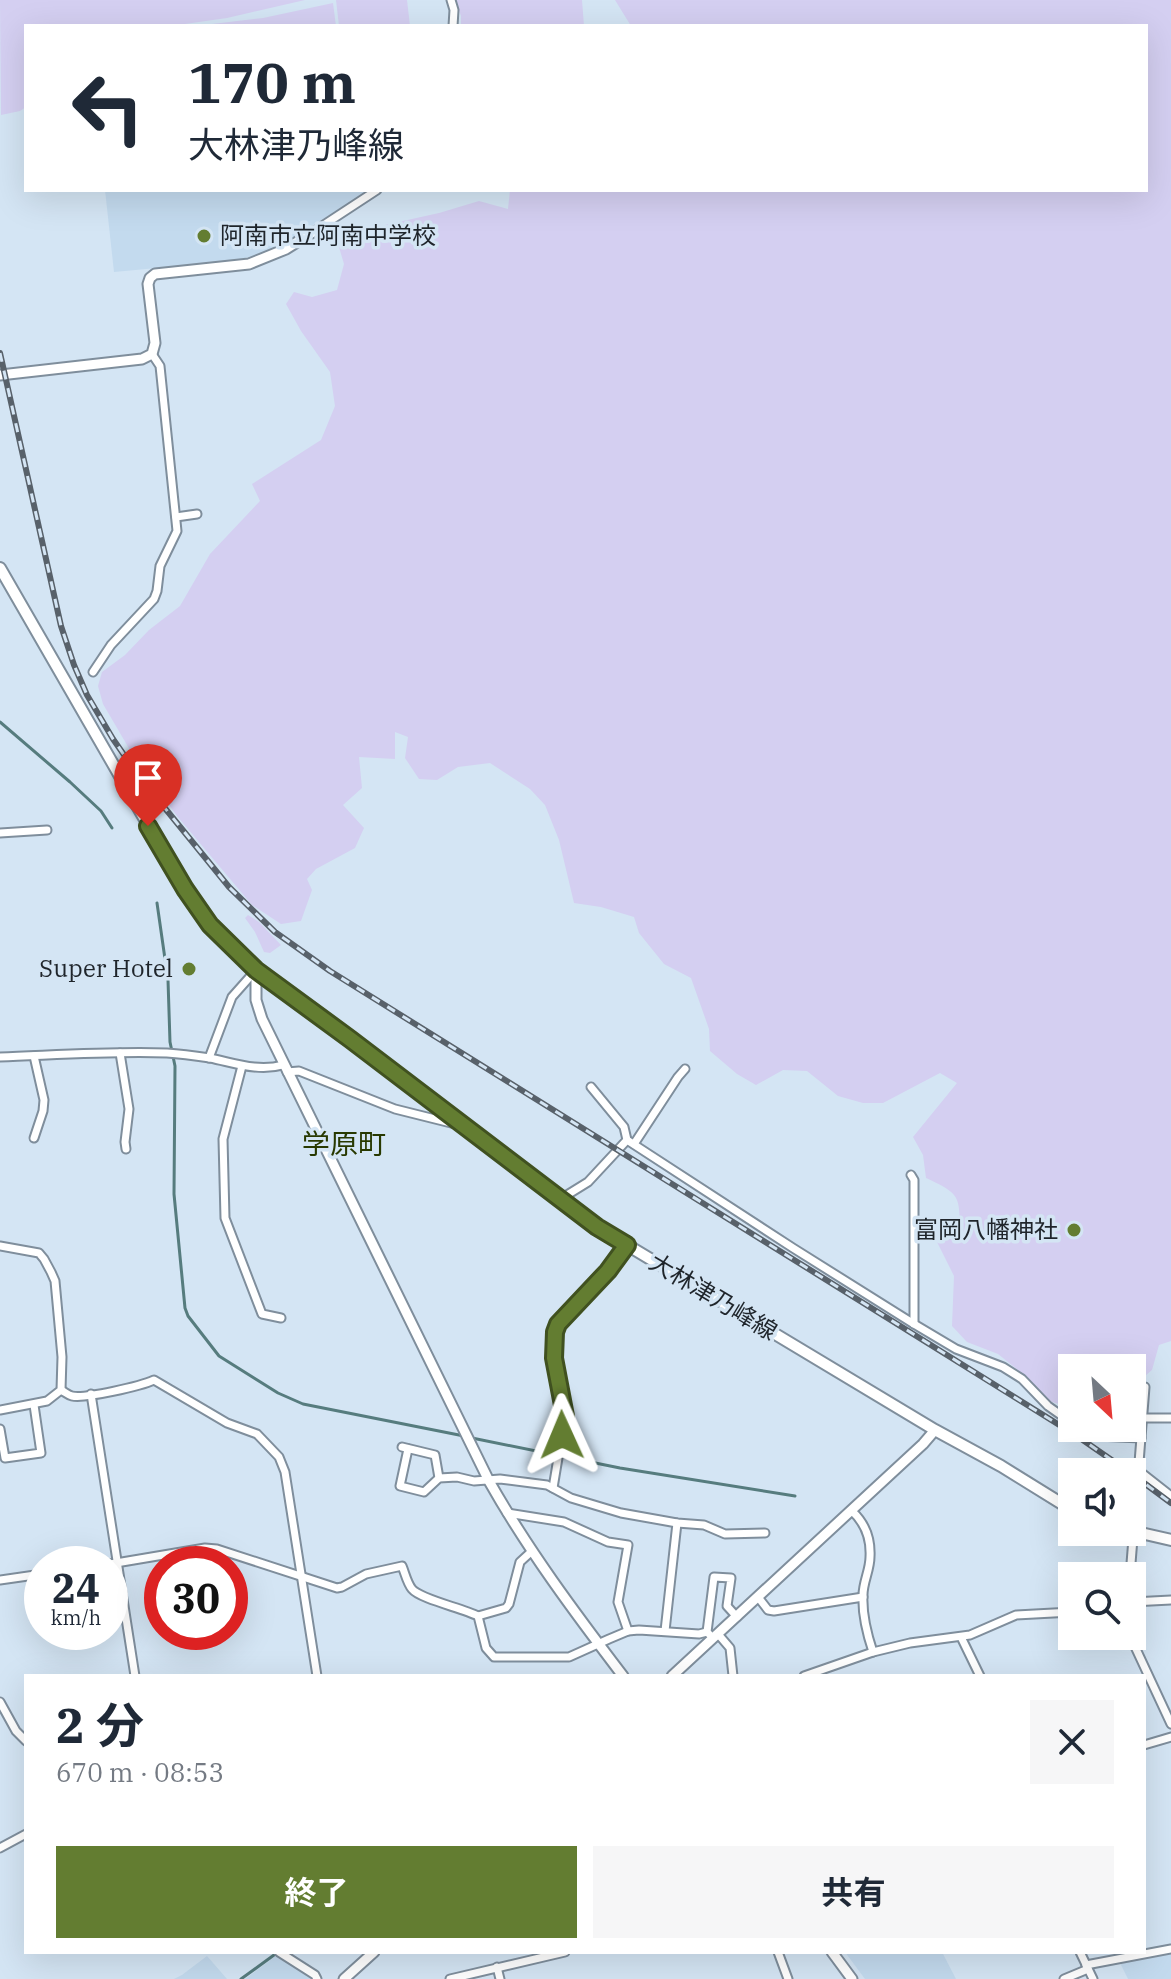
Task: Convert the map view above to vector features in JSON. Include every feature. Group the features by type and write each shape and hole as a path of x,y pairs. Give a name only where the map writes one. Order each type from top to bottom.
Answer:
{"main road":[{"name":"大林津乃峰線","path":"0,568 185,889 210,925 256,970 597,1227 1058,1501"},
{"path":"1146,1534 1171,1540"}],"street":[{"path":"451,0 453,24"},
{"path":"0,375 142,359 152,354 155,343 148,284 155,274 249,264 286,249 374,192"},
{"path":"93,672 111,645 154,599 160,566 177,531 160,366 152,354"},
{"path":"176,517 197,514"},
{"path":"0,833 47,830"},
{"path":"209,1058 232,997 256,970"},
{"path":"256,970 258,1010 489,1481 552,1581 622,1674"},
{"path":"120,1053 129,1109 126,1149"},
{"path":"0,1057 167,1053 242,1066 285,1068 395,1109 464,1126"},
{"path":"34,1056 44,1100 34,1138"},
{"path":"242,1066 223,1139 225,1218 262,1314 281,1318"},
{"path":"563,1201 630,1142 685,1069"},
{"path":"591,1087 624,1127 630,1142 914,1324 956,1349 1003,1367 1022,1379 1058,1413"},
{"path":"911,1175 914,1180 914,1324"},
{"path":"553,1488 565,1416 555,1368 555,1332 558,1324 608,1271 627,1245"},
{"path":"0,1246 39,1253 55,1281 62,1357 61,1390"},
{"path":"61,1390 74,1396 144,1385 154,1380 227,1423 257,1434 279,1457 285,1472 317,1674"},
{"path":"0,1410 47,1401 61,1390"},
{"path":"91,1394 112,1546"},
{"path":"0,1429 5,1458 41,1453 34,1405"},
{"path":"1146,1418 1171,1418"},
{"path":"674,1674 713,1635 737,1617 852,1511 935,1430"},
{"path":"439,1478 435,1455 405,1448 400,1486 424,1492 439,1478 457,1477 474,1481 500,1479 547,1485 571,1498 621,1513 704,1525 725,1534 765,1533"},
{"path":"1146,1476 1171,1496"},
{"path":"852,1511 865,1527 870,1556 863,1597 868,1639 873,1652"},
{"path":"507,1513 564,1522 608,1542 628,1545 618,1602 628,1631"},
{"path":"665,1631 677,1523"},
{"path":"128,1562 205,1548 217,1549 337,1588 366,1574 402,1566 413,1592 478,1616 506,1608 520,1562 532,1551"},
{"path":"0,1580 24,1577"},
{"path":"713,1635 714,1577 731,1578 727,1606 737,1617"},
{"path":"758,1597 768,1610 774,1611 863,1597"},
{"path":"1146,1601 1171,1600"},
{"path":"810,1674 873,1652 910,1643 961,1637 985,1630 1016,1615 1058,1613"},
{"path":"478,1616 486,1648 494,1657 569,1657 628,1631 665,1631 713,1635 730,1648 733,1674"},
{"path":"961,1637 979,1674"},
{"path":"128,1639 135,1674"},
{"path":"1137,1650 1171,1724"},
{"path":"0,1702 24,1739"},
{"path":"1146,1744 1171,1737"},
{"path":"0,1848 24,1835"},
{"path":"1064,1979 1087,1967 1171,1949"},
{"path":"282,1954 317,1979"},
{"path":"344,1979 371,1954"},
{"path":"450,1979 556,1954"},
{"path":"779,1954 788,1979"},
{"path":"833,1954 852,1979"},
{"path":"1081,1954 1093,1979"},
{"path":"497,1967 500,1979"}],"shaded area":[{"path":"0,0 305,0 185,24 24,24 24,108 1,115"},
{"path":"336,0 407,0 410,24 339,24"},
{"path":"455,0 582,0 584,24 461,24"},
{"path":"615,0 1171,0 1171,1341 1159,1345 1152,1370 1146,1375 1146,1354 1058,1354 1058,1404 1049,1401 998,1354 967,1342 952,1326 954,1276 937,1242 960,1236 959,1205 947,1189 926,1178 923,1155 913,1137 957,1083 940,1073 883,1103 863,1103 838,1096 807,1071 783,1070 756,1085 737,1074 710,1051 709,1029 691,978 664,964 639,933 634,917 574,903 559,840 545,805 530,789 490,763 458,767 437,780 419,779 405,758 408,737 395,732 395,759 359,757 362,788 343,805 364,828 355,848 316,869 307,879 312,890 301,921 281,924 252,905 177,816 134,757 103,704 98,686 102,672 180,606 210,554 260,501 252,484 321,440 335,406 330,372 286,304 294,292 312,297 337,290 344,264 336,237 356,223 376,227 479,201 508,209 510,192 1148,192 1148,24 630,24"},
{"path":"333,3 336,24 212,24 263,18"},
{"name":"阿南市立阿南中学校","path":"105,192 367,192 277,247 257,255 232,261 114,272"},
{"path":"248,915 281,945 270,953 264,952 245,918"},
{"path":"846,1954 943,1954 956,1979 865,1979"},
{"path":"1171,1954 1171,1979 1128,1979 1120,1963"},
{"path":"277,1955 313,1978 314,1979 245,1979"},
{"path":"207,1956 227,1979 174,1979 182,1975"}],"waterway":[{"path":"0,722 101,811 112,828"},
{"path":"157,903 168,980 170,1042 175,1066 174,1194 188,1316 219,1356 278,1393 303,1404 464,1436"},
{"path":"472,1438 620,1468 795,1496"},
{"path":"241,1979 274,1955"}],"railway":[{"path":"0,353 61,626 74,665 87,695 138,775 229,887 275,932 330,971 1109,1458"},
{"path":"1146,1484 1171,1503"}],"place":[{"name":"阿南市立阿南中学校","path":"204,236"},
{"name":"Super Hotel","path":"189,969"},
{"name":"富岡八幡神社","path":"1074,1230"}],"district":[{"name":"学原町","path":"344,1144"}],"route":[{"path":"148,826 210,925 256,970 597,1227 627,1245 608,1271 558,1324 555,1332 555,1368 565,1416 562,1435"}]}
